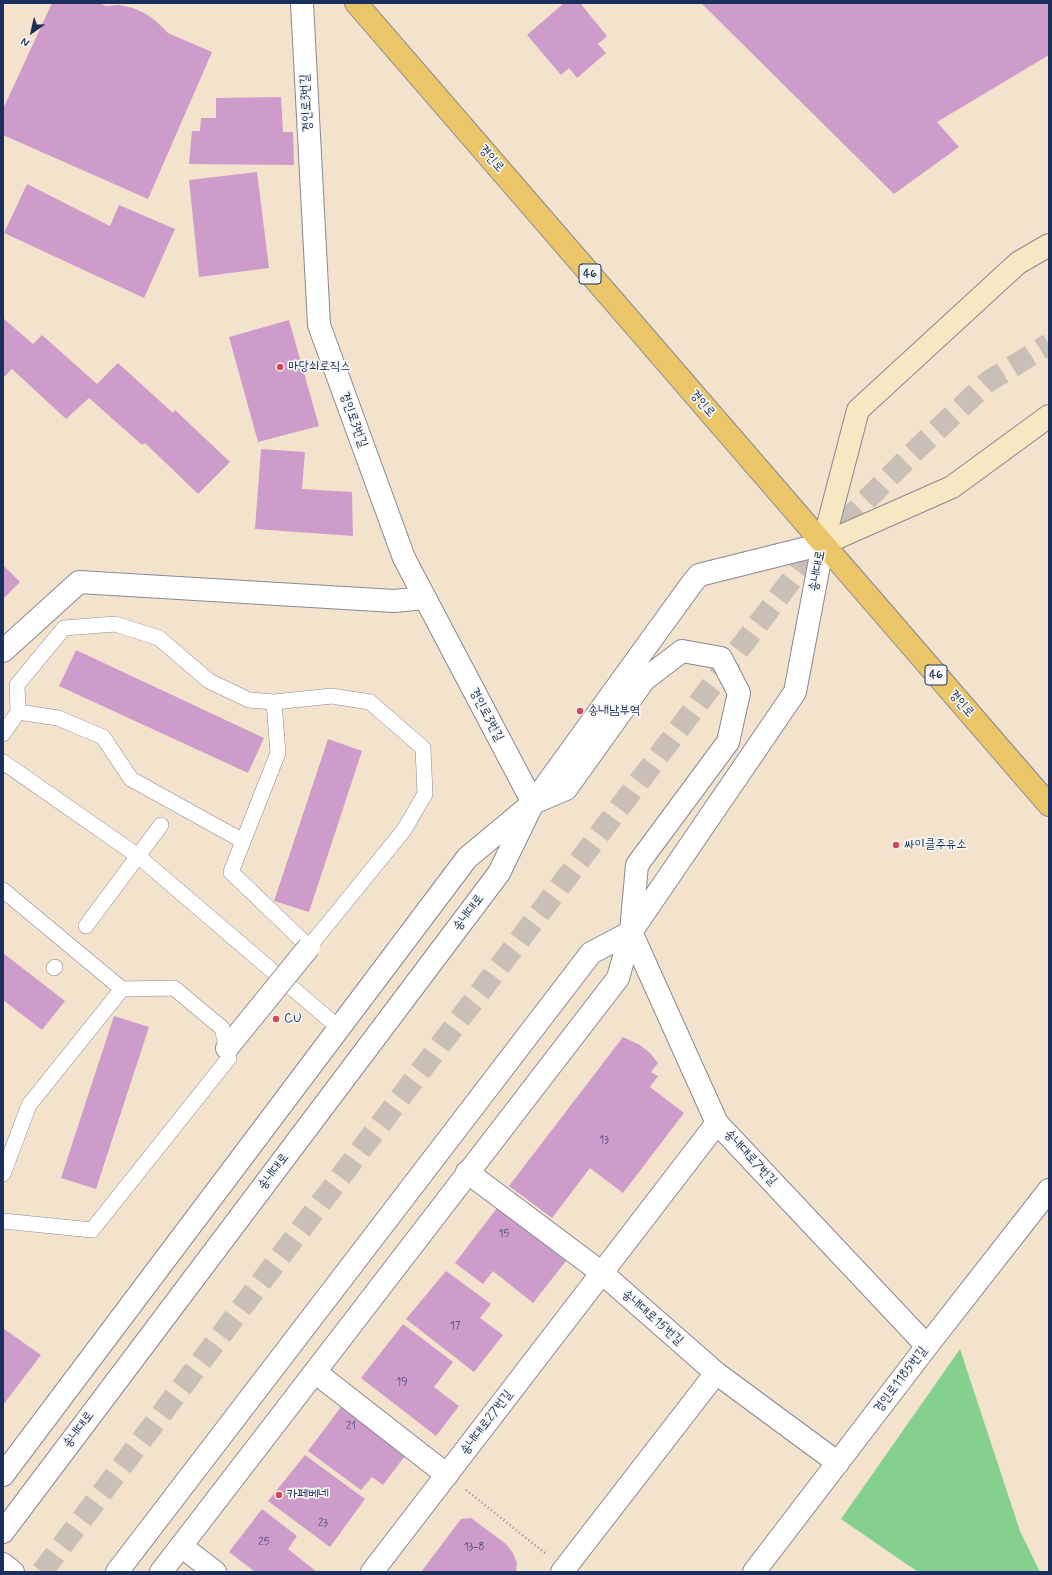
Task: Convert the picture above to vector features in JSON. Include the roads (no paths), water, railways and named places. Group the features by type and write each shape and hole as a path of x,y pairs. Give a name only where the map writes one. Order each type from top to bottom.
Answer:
{"main road":[{"name":"경인로","path":"356,3 1049,806"},
{"path":"823,544 858,410 1018,263 1049,244"},
{"path":"823,544 952,487 1049,416"}],"street":[{"name":"경인로3번길","path":"302,3 318,325 404,558 533,803"},
{"name":"송내대로","path":"3,1532 499,873 533,803 699,575 823,544 795,692 631,932 618,978 160,1572"},
{"path":"3,651 79,582 394,601 425,598"},
{"path":"533,803 566,789 644,680 682,651 721,658 739,693 728,742 637,865 631,932"},
{"name":"송내대로","path":"3,1474 467,858 533,803"},
{"name":"송내대로","path":"117,1572 591,953 631,932"},
{"name":"송내대로7번길","path":"631,932 717,1123 927,1346"},
{"path":"227,1048 309,947"},
{"name":"송내대로27번길","path":"372,1572 717,1123"},
{"name":"송내대로15번길","path":"467,1172 602,1273 716,1373 838,1463"},
{"name":"경인로1185번길","path":"754,1572 927,1346 1049,1190"},
{"path":"315,1372 447,1475"},
{"path":"563,1570 716,1373"},
{"path":"181,1546 214,1572"},
{"path":"3,1564 13,1572"}],"lane":[{"path":"3,734 18,712 17,685 64,628 115,624 158,638 208,681 249,700 274,702 332,696 370,702 423,748 425,794 404,830 309,947 230,872 278,753 274,702"},
{"path":"18,712 58,718 103,737 131,779 243,841"},
{"path":"3,762 138,856 339,1028"},
{"path":"86,926 161,826"},
{"path":"3,890 122,988 174,988 222,1028 229,1058 92,1230 3,1221"},
{"path":"3,1174 29,1105 122,988"}],"tunnel":[{"path":"42,1572 805,562 919,447 989,381 1049,344"}],"place":[{"name":"마당쇠로직스","path":"280,367"},
{"name":"송내남부역","path":"580,711"},
{"name":"싸이클주유소","path":"896,845"},
{"name":"CU","path":"276,1019"},
{"name":"카페베네","path":"279,1495"}]}
